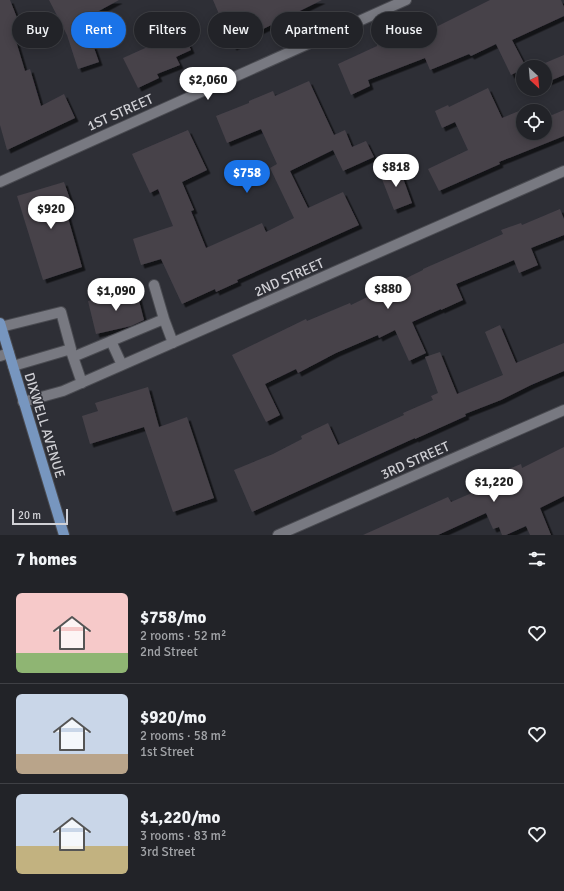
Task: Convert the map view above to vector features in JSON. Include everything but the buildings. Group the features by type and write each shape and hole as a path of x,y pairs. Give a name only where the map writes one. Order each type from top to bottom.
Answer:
{"main road":[{"name":"DIXWELL AVENUE","path":"1,325 4,354 13,366 64,535"}],"street":[{"name":"1ST STREET","path":"0,182 406,0"},
{"name":"2ND STREET","path":"23,402 63,391 82,383 564,171"},
{"path":"154,285 173,343"},
{"path":"1,325 61,312 82,383"},
{"path":"13,366 72,353 111,341 164,319"},
{"path":"111,341 122,365"},
{"name":"3RD STREET","path":"278,535 564,410"}]}
